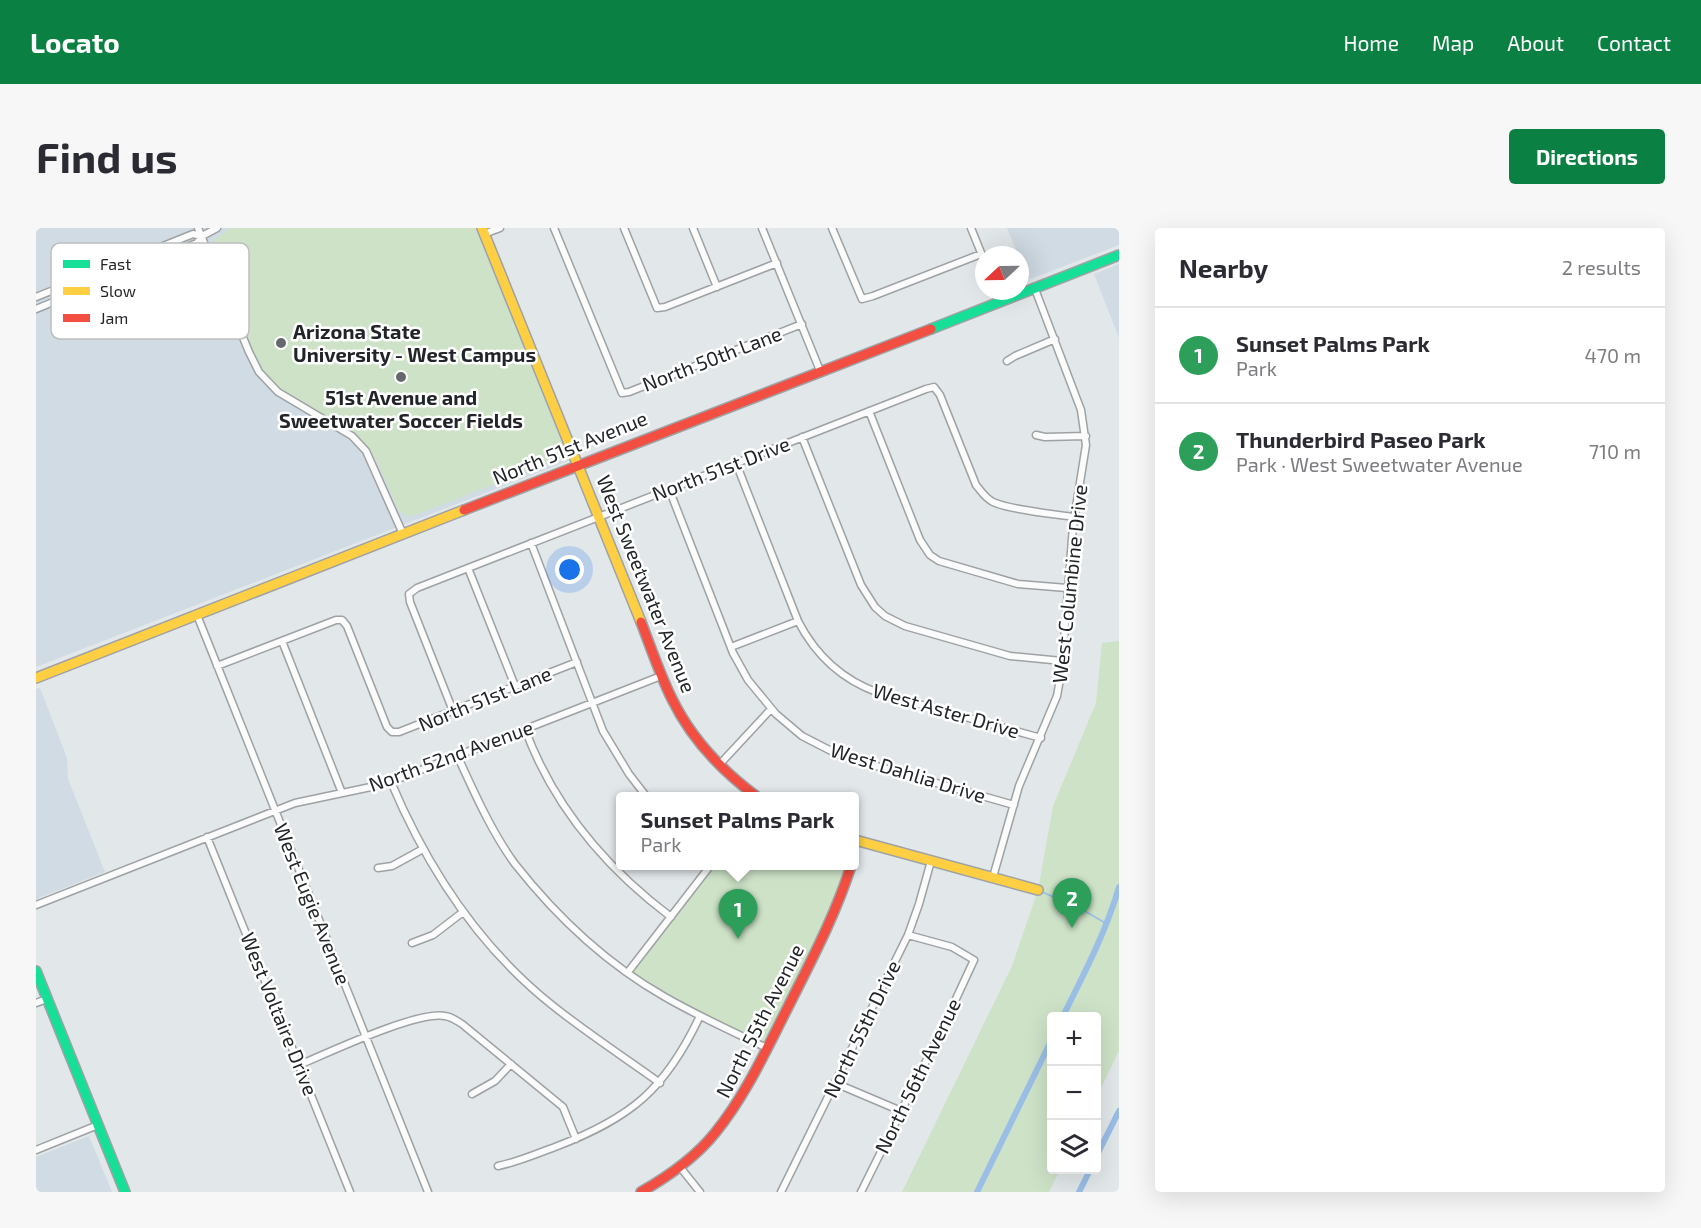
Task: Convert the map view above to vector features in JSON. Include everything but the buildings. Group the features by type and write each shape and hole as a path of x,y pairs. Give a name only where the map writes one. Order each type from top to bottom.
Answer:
{"main road":[{"name":"West Sweetwater Avenue","path":"483,231 599,516 661,676 686,724 719,765 751,792"},
{"name":"North 51st Avenue","path":"36,678 675,426 821,373 1119,255"},
{"path":"859,841 1038,890"},
{"name":"North 55th Avenue","path":"641,1192 680,1167 714,1136 729,1117 751,1082 831,920 850,870"},
{"path":"36,971 125,1192"}],"street":[{"path":"198,228 205,243"},
{"path":"197,243 202,236 217,228"},
{"path":"483,231 500,228"},
{"name":"North 50th Lane","path":"554,228 622,393 802,324"},
{"path":"624,228 657,308 665,307 777,263"},
{"path":"693,228 717,287"},
{"path":"762,228 821,373"},
{"path":"832,228 862,299 975,260"},
{"path":"971,228 978,246"},
{"path":"171,243 193,234 202,236"},
{"name":"West Columbine Drive","path":"993,877 1014,805 1057,696 1074,517 1085,458 1086,436 1082,410 1035,289"},
{"path":"36,297 51,291"},
{"path":"36,309 51,303"},
{"path":"244,339 259,372 278,392 291,402 352,436 366,451 403,534"},
{"path":"1007,361 1055,339"},
{"name":"North 51st Drive","path":"453,711 410,602 409,594 417,588 926,389 934,387 940,395 976,485 983,495 1005,506 1074,517"},
{"path":"869,411 920,540 930,555 939,561 1018,584 1067,588"},
{"path":"1036,435 1045,437 1086,436"},
{"path":"802,437 861,585 875,608 898,623 914,629 1010,656 1062,661"},
{"name":"West Aster Drive","path":"736,463 798,621 811,644 832,668 864,688 1041,738"},
{"name":"West Dahlia Drive","path":"669,489 731,647 747,680 771,709 802,736 841,756 1014,805"},
{"path":"531,543 591,703 615,752 643,792"},
{"path":"468,568 515,686"},
{"name":"West Eugie Avenue","path":"197,615 428,1192"},
{"name":"North 51st Lane","path":"282,641 336,620 342,620 347,626 387,727 392,732 399,732 577,662"},
{"path":"731,647 798,621"},
{"path":"217,666 282,641 342,793"},
{"name":"North 52nd Avenue","path":"36,905 275,810 308,798 369,789 391,782 661,676"},
{"path":"719,765 771,709"},
{"path":"525,729 555,791 587,837 616,869"},
{"path":"457,755 480,804 514,862 569,924 628,972 663,996 767,1048"},
{"path":"391,782 423,849 463,912 502,958 551,1004 660,1083"},
{"name":"West Voltaire Drive","path":"207,837 350,1192"},
{"path":"378,868 392,866 423,849"},
{"name":"North 55th Drive","path":"781,1192 908,935 931,861"},
{"path":"617,870 671,917"},
{"path":"628,972 707,870"},
{"path":"412,943 433,935 463,912"},
{"name":"North 56th Avenue","path":"861,1192 974,960 951,947 908,935"},
{"path":"36,1003 47,999"},
{"path":"299,1065 411,1021 447,1016 462,1024 563,1107 576,1138"},
{"path":"498,1166 511,1164 602,1128 639,1104 660,1083 677,1060 700,1016"},
{"path":"472,1094 495,1081 511,1064"},
{"path":"835,1083 901,1111"},
{"path":"36,1150 98,1125"},
{"path":"680,1167 700,1192"}],"shaded area":[{"name":"Arizona State University - West Campus","path":"36,228 480,228 573,459 36,667"},
{"path":"1007,228 1119,228 1119,245 1029,280 1029,246 1014,246"},
{"path":"1119,264 1119,338 1094,274"},
{"path":"40,688 67,758 68,779 105,872 36,899 36,689"},
{"path":"89,1136 112,1192 36,1192 36,1157"}],"green space":[{"name":"51st Avenue and Sweetwater Soccer Fields","path":"230,228 475,228 565,451 561,458 413,516 406,516 399,510 376,461 364,443 346,427 301,404 280,390 263,371 245,339 249,339 249,243 213,243"},
{"path":"1119,641 1119,1051 1101,1088 1101,1012 1047,1012 1047,1174 1058,1174 1049,1192 902,1192 1012,966 1038,890 1053,806 1096,703 1102,643"},
{"path":"707,870 849,870 767,1048 700,1016 628,972"}],"waterway":[{"path":"1065,1012 1101,937 1119,887"},
{"path":"1040,891 1083,910 1107,924"},
{"path":"977,1192 1047,1049"},
{"path":"1101,1147 1119,1111"},
{"path":"1079,1192 1088,1174"}],"traffic: fast":[{"path":"931,329 1119,255"},
{"path":"36,971 125,1192"}],"traffic: slow":[{"path":"482,228 641,622"},
{"path":"36,678 464,510"},
{"path":"859,841 1038,890"}],"traffic: jam":[{"path":"464,510 931,329"},
{"path":"641,622 668,690 688,727 719,764 751,792"},
{"path":"641,1192 671,1173 699,1151 715,1133 746,1088 814,955 838,903 850,870"}],"place":[{"name":"Arizona State University - West Campus","path":"281,343"},
{"name":"51st Avenue and Sweetwater Soccer Fields","path":"401,377"},
{"name":"Thunderbird Paseo Park","path":"1072,928"},
{"name":"Sunset Palms Park","path":"738,939"}]}
